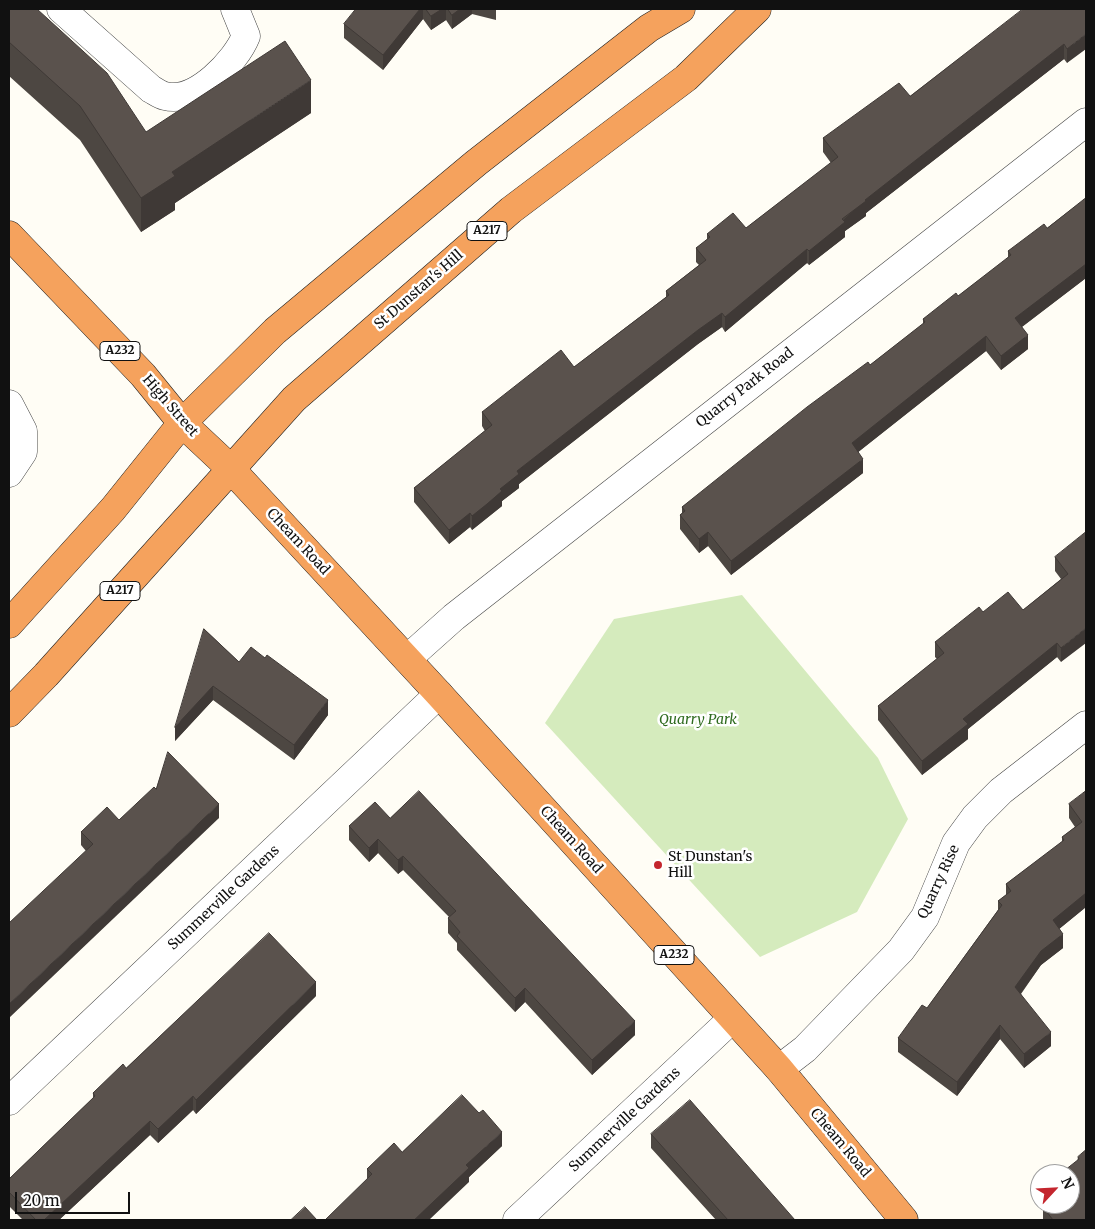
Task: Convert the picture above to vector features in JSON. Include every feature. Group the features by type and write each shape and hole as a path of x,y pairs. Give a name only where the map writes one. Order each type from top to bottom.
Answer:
{"highway":[{"path":"9,624 113,509 182,423 275,331 469,169 649,28 681,9"},
{"name":"St Dunstan's Hill","path":"230,468 294,399 331,366 511,210 686,78 757,9"},
{"name":"High Street","path":"9,235 143,375 182,423 230,468"},
{"name":"Cheam Road","path":"230,468 408,659 779,1069 904,1220"},
{"name":"A217","path":"9,713 46,675 230,468"}],"street":[{"path":"61,9 151,89 165,96 178,96 194,92 208,83 240,50 246,36 235,9"},
{"name":"Quarry Park Road","path":"408,659 454,617 1086,122"},
{"path":"9,404 22,431 23,452 9,473"},
{"name":"Summerville Gardens","path":"9,1101 439,694"},
{"name":"Quarry Rise","path":"779,1069 805,1049 901,950 925,917 956,843 975,817 1001,791 1086,725"},
{"name":"Summerville Gardens","path":"517,1220 732,1019"}],"green space":[{"name":"Quarry Park","path":"742,595 878,758 908,819 857,912 760,957 545,723 614,619"}],"building":[{"path":"9,9 37,9 107,73 146,132 285,41 311,80 172,172 175,176 141,198 80,106 9,42"},
{"path":"356,9 420,9 383,55 344,24"},
{"path":"426,9 442,9 431,16"},
{"path":"448,9 460,9 452,15"},
{"path":"1023,9 1086,9 1086,34 1067,49 1064,44 865,200 842,219 845,222 809,251 807,249 725,317 722,313 698,330 517,471 519,474 500,489 502,491 487,504 472,516 470,513 449,530 414,488 492,425 482,412 561,350 574,367 669,295 666,291 706,260 696,248 710,237 707,234 733,213 746,228 838,157 823,138 899,83 910,96"},
{"path":"1086,198 1086,264 1015,318 1028,335 1001,356 986,336 852,443 863,459 731,561 708,532 699,539 680,515 685,511 682,507 807,407 868,362 870,365 925,322 923,319 956,293 958,296 1011,255 1008,251 1044,224 1047,228"},
{"path":"1086,532 1086,628 1061,648 1057,643 963,719 968,724 922,761 878,706 944,653 935,642 979,607 983,612 1008,592 1023,610 1068,574 1055,557"},
{"path":"204,629 239,662 251,647 265,658 267,655 328,700 294,745 213,686 175,727"},
{"path":"168,752 219,804 9,1004 9,923 93,844 81,832 107,807 119,820 154,787 156,789"},
{"path":"419,791 635,1021 592,1060 525,988 515,998 457,936 460,932 448,918 456,911 403,856 398,860 378,839 369,848 349,826 375,802 390,818"},
{"path":"1086,791 1086,893 1053,920 1063,934 1041,951 1015,987 1051,1032 1024,1054 1000,1025 957,1082 898,1038 922,1005 927,1008 1002,905 998,901 1011,891 1006,884 1064,840 1062,837 1082,822 1069,804"},
{"path":"269,933 316,982 196,1100 193,1096 158,1129 150,1121 44,1220 36,1220 9,1192 9,1179 95,1096 93,1093 123,1064 126,1068"},
{"path":"462,1095 479,1113 483,1110 502,1132 466,1165 469,1168 414,1220 325,1220 372,1174 367,1169 394,1143 402,1152"},
{"path":"690,1100 795,1220 728,1220 651,1134"},
{"path":"1086,1150 1086,1220 1053,1220 1048,1214 1080,1214 1080,1164 1073,1164 1079,1159 1078,1157"},
{"path":"305,1207 317,1220 291,1220"}],"place":[{"name":"St Dunstan's Hill","path":"658,865"}]}
